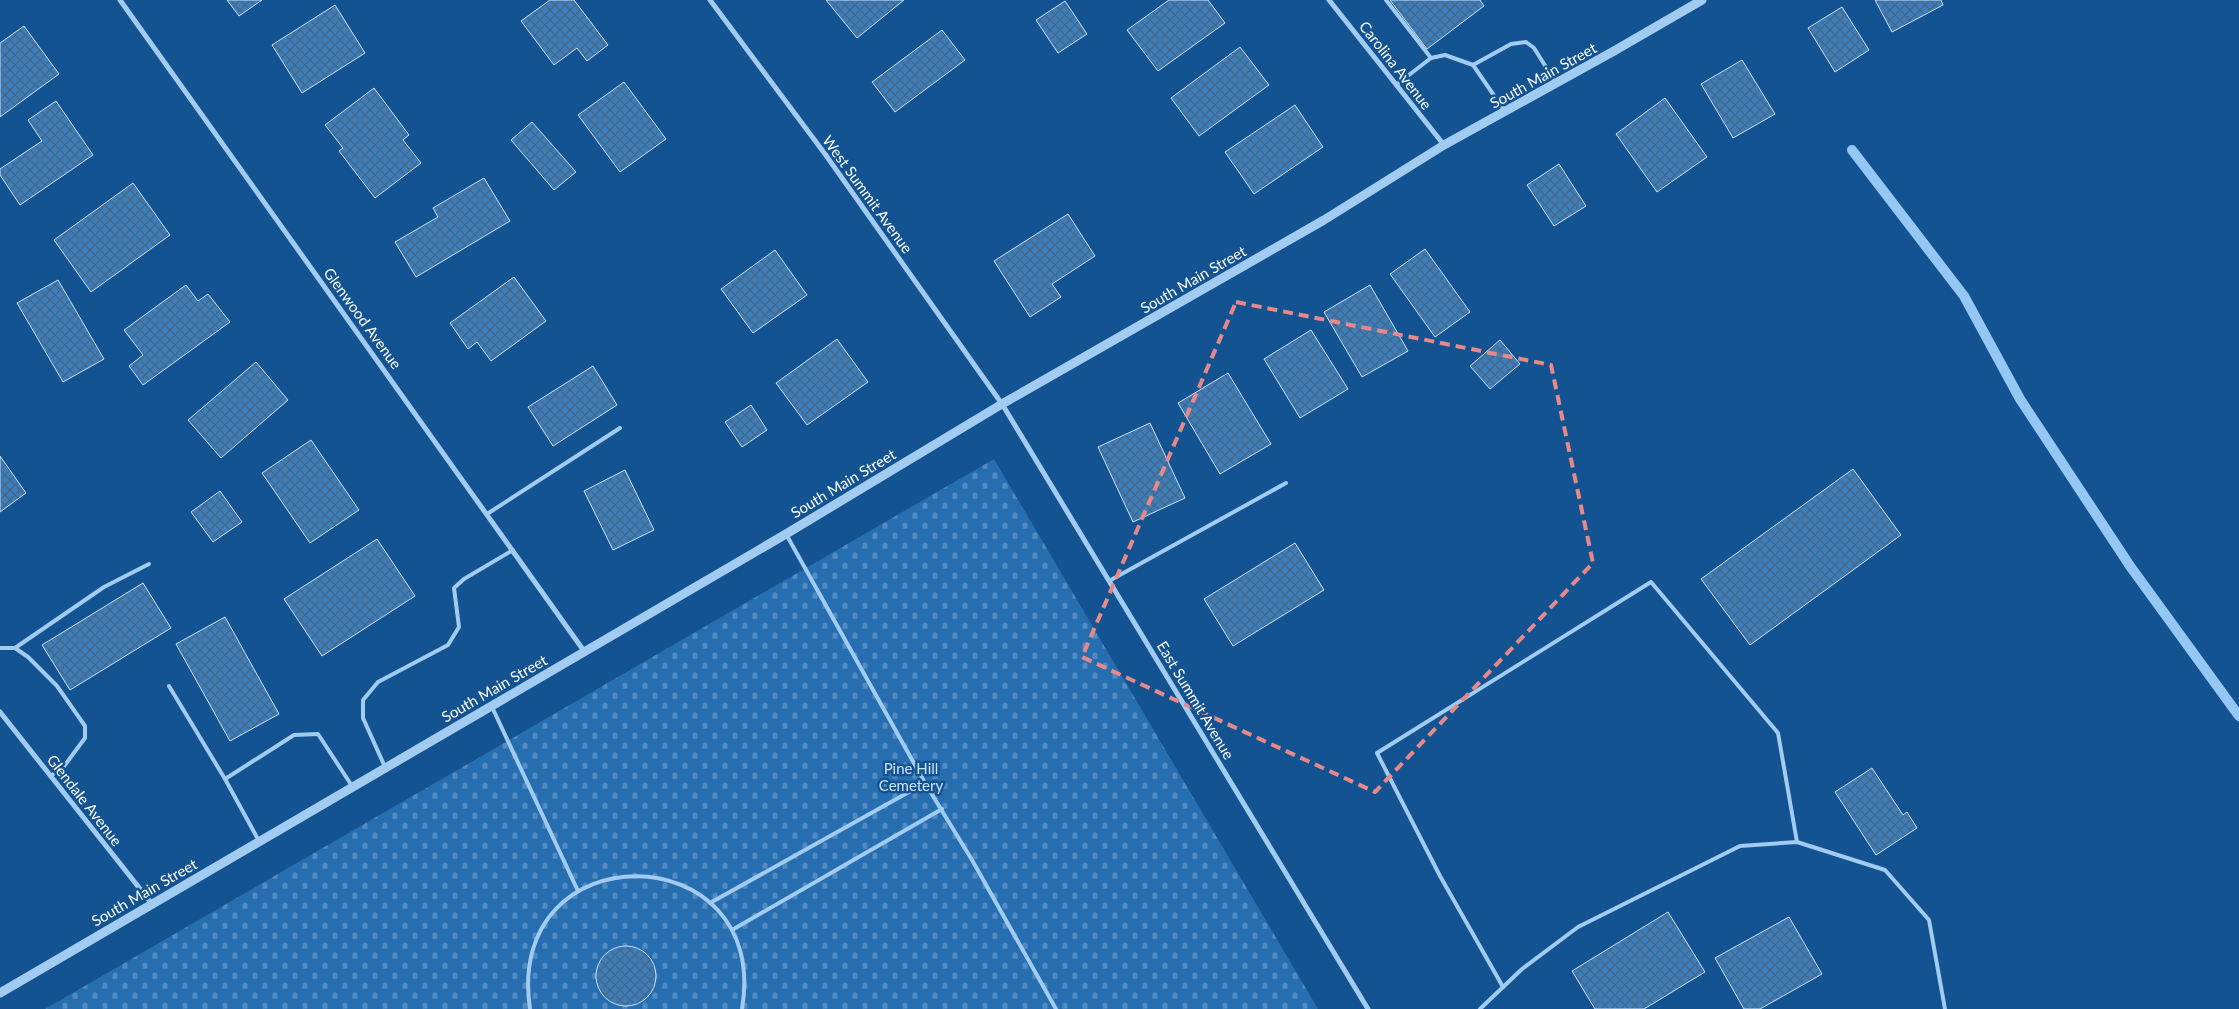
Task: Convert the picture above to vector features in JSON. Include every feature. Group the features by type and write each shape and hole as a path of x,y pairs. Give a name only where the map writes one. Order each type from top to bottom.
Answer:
{"street":[{"name":"Glenwood Avenue","path":"120,0 584,651"},
{"name":"West Summit Avenue","path":"710,0 825,154 1002,404"},
{"name":"Carolina Avenue","path":"1329,0 1444,145"},
{"name":"South Main Street","path":"0,993 786,534 1002,404 1324,220 1444,145 1702,0"},
{"name":"East Summit Avenue","path":"1002,404 1368,1009"},
{"name":"Glendale Avenue","path":"0,712 152,904"}],"lane":[{"path":"1386,0 1430,58"},
{"path":"1473,65 1511,44 1526,42 1534,48 1556,83"},
{"path":"1396,85 1430,58 1445,55 1473,65 1505,112"},
{"path":"487,514 620,428"},
{"path":"1109,581 1286,482"},
{"path":"786,534 924,782 942,809 1056,1009"},
{"path":"385,767 363,718 363,700 378,682 448,645 459,627 454,588 464,579 513,550"},
{"path":"0,648 15,648 104,587 149,564"},
{"path":"1503,987 1440,876 1378,753 1651,582 1778,733 1797,842"},
{"path":"15,648 28,657 57,686 84,726 85,738 62,769 50,776"},
{"path":"169,686 225,779 259,841"},
{"path":"491,705 578,891"},
{"path":"225,779 294,735 318,734 352,786"},
{"path":"710,903 924,782"},
{"path":"732,930 942,809"},
{"path":"1480,1009 1522,969 1578,927 1740,846 1797,842 1885,870 1929,920 1945,1009"},
{"path":"530,1009 527,986 530,958 540,932 556,908 578,891 604,879 632,875 660,877 687,886 710,903 732,930 743,957 746,987 742,1009"}],"highlighted area":[{"path":"1236,302 1551,365 1593,563 1375,792 1082,657"}],"green space":[{"name":"Pine Hill Cemetery","path":"994,459 1318,1009 45,1009"}],"building":[{"path":"227,0 262,0 239,16"},
{"path":"550,0 574,0 608,45 587,61 577,48 554,65 521,21"},
{"path":"826,0 904,0 857,38"},
{"path":"1169,0 1208,0 1225,23 1158,71 1127,30"},
{"path":"1390,0 1480,0 1484,6 1427,49"},
{"path":"1875,0 1941,0 1943,5 1892,32"},
{"path":"1065,1 1087,34 1058,53 1036,20"},
{"path":"335,5 365,53 302,93 272,45"},
{"path":"1842,7 1869,50 1835,72 1808,28"},
{"path":"24,26 59,74 0,117 0,43"},
{"path":"942,30 965,60 895,112 872,82"},
{"path":"1240,47 1269,85 1199,136 1171,98"},
{"path":"1742,60 1775,114 1733,138 1701,84"},
{"path":"624,82 666,139 620,172 578,115"},
{"path":"374,88 409,135 403,140 421,163 375,198 339,151 343,148 325,125"},
{"path":"1665,98 1707,157 1657,192 1616,134"},
{"path":"56,101 93,155 20,205 0,175 0,169 42,141 28,120"},
{"path":"1295,105 1323,147 1254,194 1225,152"},
{"path":"532,122 576,172 554,190 511,140"},
{"path":"1559,164 1586,206 1554,226 1527,185"},
{"path":"484,178 510,221 416,277 395,242 438,217 433,208"},
{"path":"133,183 170,235 91,292 54,240"},
{"path":"1068,214 1095,256 1052,284 1061,297 1030,317 994,261"},
{"path":"1425,249 1470,312 1435,337 1390,274"},
{"path":"775,250 807,295 753,333 721,289"},
{"path":"514,277 546,321 491,361 477,342 468,349 450,323"},
{"path":"58,280 104,359 63,382 17,303"},
{"path":"186,285 198,301 208,294 230,322 143,385 129,366 143,355 124,330"},
{"path":"1370,285 1408,351 1362,377 1324,312"},
{"path":"1311,330 1348,389 1300,418 1264,359"},
{"path":"837,339 868,382 807,425 776,383"},
{"path":"1500,340 1520,364 1490,389 1470,366"},
{"path":"256,362 288,400 221,458 188,420"},
{"path":"593,366 617,405 553,446 528,407"},
{"path":"1228,373 1271,444 1220,474 1178,403"},
{"path":"751,405 767,430 742,447 725,422"},
{"path":"1150,423 1185,498 1133,522 1098,447"},
{"path":"311,440 359,510 310,543 262,473"},
{"path":"0,456 26,493 0,512"},
{"path":"1853,469 1901,535 1750,645 1701,579"},
{"path":"625,470 654,530 613,550 584,491"},
{"path":"220,491 242,522 213,542 191,512"},
{"path":"377,539 415,596 322,656 284,599"},
{"path":"1295,543 1324,590 1233,646 1204,599"},
{"path":"143,583 171,628 70,690 42,645"},
{"path":"225,617 279,714 230,741 176,644"},
{"path":"1872,768 1903,815 1907,812 1917,828 1876,855 1835,792"},
{"path":"1668,912 1705,972 1644,1009 1595,1009 1572,971"},
{"path":"1789,917 1822,974 1760,1009 1744,1009 1715,958"},
{"path":"626,946 642,951 647,955 651,960 656,976 651,992 647,997 642,1001 626,1006 610,1001 605,997 601,992 596,976 601,960 605,955 610,951"}],"waterway":[{"path":"1852,150 1964,296 2020,399 2130,566 2239,716"}]}
